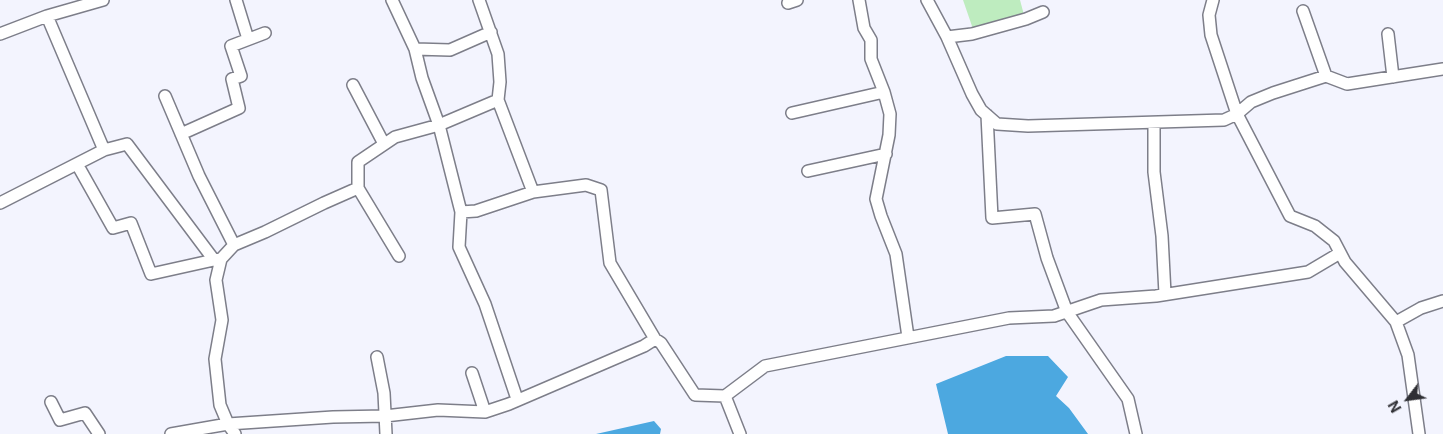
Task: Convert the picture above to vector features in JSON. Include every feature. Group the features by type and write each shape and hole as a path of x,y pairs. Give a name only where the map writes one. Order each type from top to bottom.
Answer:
{"street":[{"path":"0,34 47,16 100,0"},
{"path":"236,0 248,39"},
{"path":"392,0 415,49 422,78 439,125 461,212 459,247 485,304 517,400"},
{"path":"479,0 498,54 500,82 498,100 533,192"},
{"path":"859,0 864,28 871,40 871,59 884,92 890,114 886,154 876,198 880,216 896,254 908,336"},
{"path":"927,0 947,37 981,110 997,124 1028,126 1224,120 1237,114 1251,102 1326,76 1346,84 1443,70"},
{"path":"1213,0 1209,15 1211,35 1237,114 1290,216 1315,226 1334,241 1345,262 1396,322 1408,355 1419,434"},
{"path":"1303,11 1326,76"},
{"path":"947,37 972,34 1026,19 1043,12"},
{"path":"47,16 104,150"},
{"path":"415,49 450,50 491,32"},
{"path":"181,134 239,108 232,79 241,76 231,46 265,33"},
{"path":"1388,34 1393,77"},
{"path":"353,85 384,144"},
{"path":"792,114 884,92"},
{"path":"165,96 234,245"},
{"path":"399,256 358,188 358,162 395,137 439,125 498,100"},
{"path":"987,115 992,218 1035,214 1047,258 1067,312 1128,399 1136,434"},
{"path":"1154,123 1154,172 1162,236 1165,294"},
{"path":"0,203 104,150 127,144 218,259 216,280 222,320 215,359 220,405 228,424 235,434"},
{"path":"808,171 886,154"},
{"path":"77,164 113,228 131,223 151,274 218,259 234,245 358,188"},
{"path":"461,212 476,211 533,192 586,185 601,190 610,263 655,339 661,343 695,395 725,396 765,366 908,336 1009,318 1054,316 1101,300 1165,294 1308,272 1340,253"},
{"path":"1396,322 1421,308 1443,300"},
{"path":"170,434 228,424 333,417 385,416 438,410 485,412 509,404 644,346 655,339"},
{"path":"377,356 384,393 386,434"},
{"path":"472,372 485,412"},
{"path":"725,396 740,434"},
{"path":"51,402 60,420 85,413 98,434"}],"green space":[{"path":"963,0 1020,0 1024,15 973,29"}],"water":[{"path":"1006,356 1048,356 1068,377 1056,396 1069,408 1088,434 948,434 936,384"},
{"path":"654,421 661,429 660,434 596,434"}]}
